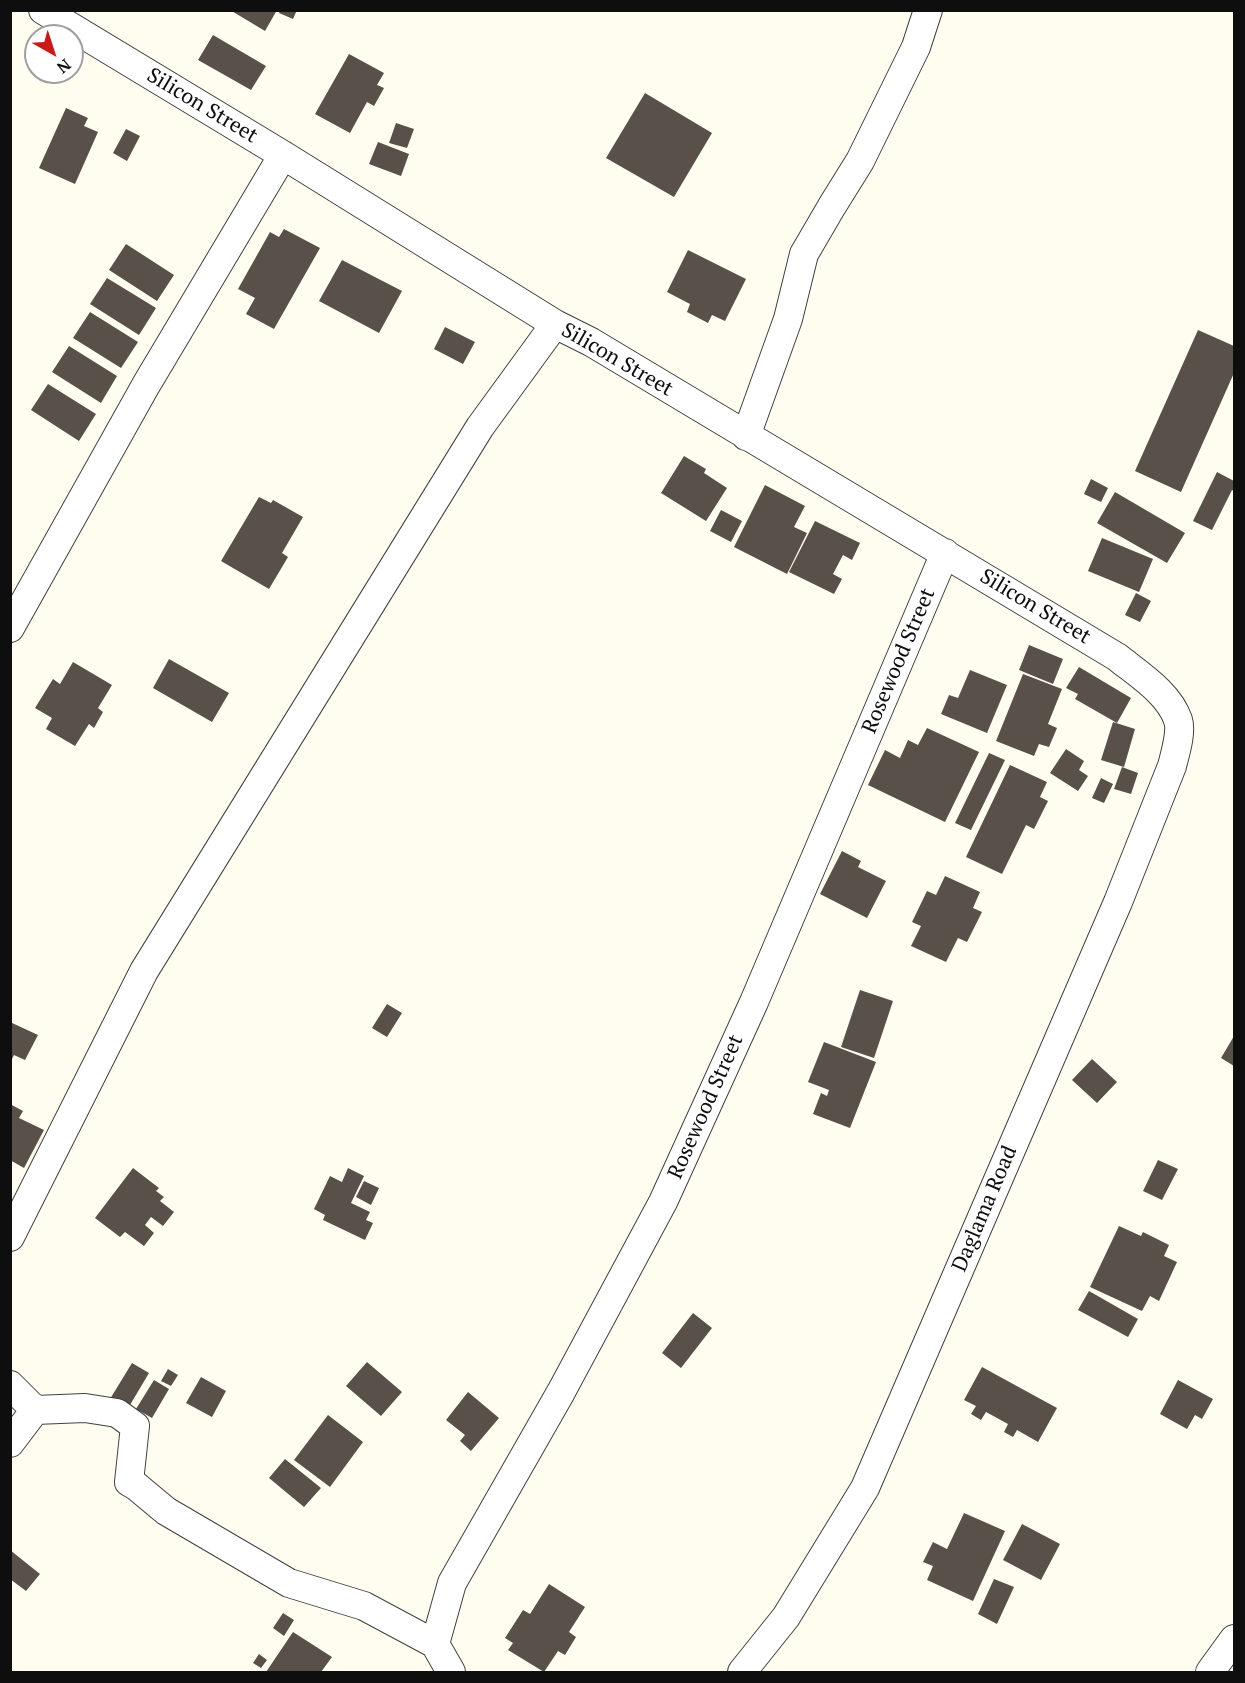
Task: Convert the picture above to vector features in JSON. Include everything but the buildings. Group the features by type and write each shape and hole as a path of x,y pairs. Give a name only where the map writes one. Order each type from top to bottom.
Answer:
{"street":[{"name":"Silicon Street","path":"43,10 284,155 555,324 591,342 1117,657 1162,693 1179,721"},
{"path":"746,436 789,319 804,254 860,161 916,47 928,10"},
{"path":"10,628 146,385 284,155"},
{"path":"10,1237 144,971 480,428 555,324"},
{"name":"Rosewood Street","path":"435,1644 452,1583 561,1392 663,1202 754,1002 945,553"},
{"name":"Daglama Road","path":"742,1672 786,1617 865,1488 1118,902 1172,766 1178,746 1179,721"},
{"path":"10,1384 35,1410 85,1408 117,1413 135,1426 129,1482 166,1511 289,1583 364,1606 435,1644 451,1672"},
{"path":"10,1443 35,1410"},
{"path":"1210,1672 1234,1639"}]}
